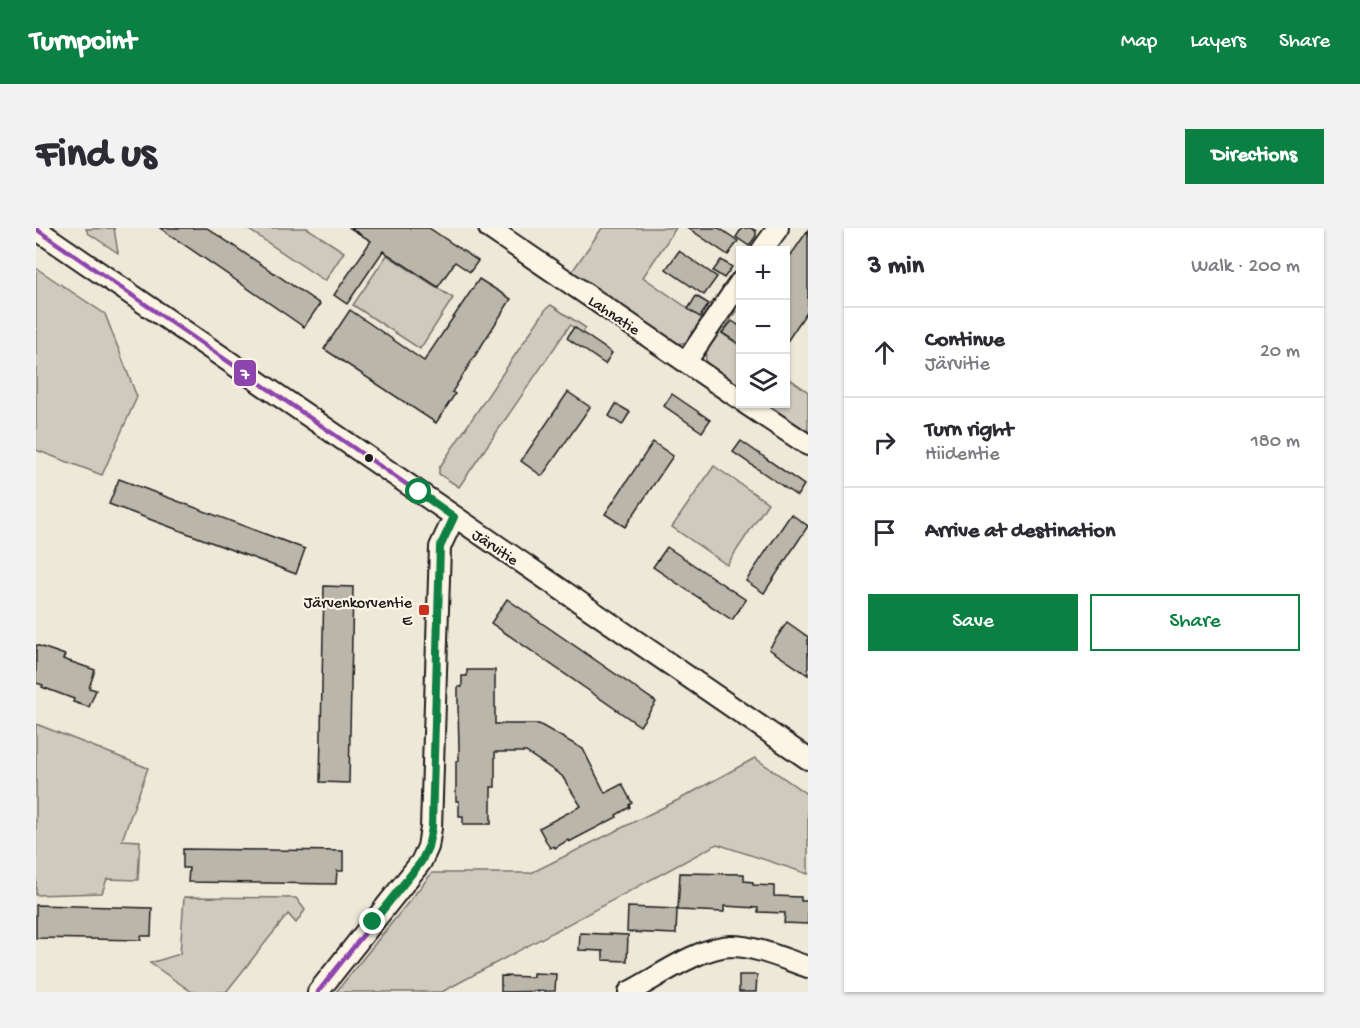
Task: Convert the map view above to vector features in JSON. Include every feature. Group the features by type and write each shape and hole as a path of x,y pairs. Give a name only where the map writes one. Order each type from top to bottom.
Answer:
{"street":[{"name":"Lahnatie","path":"489,228 736,396"},
{"path":"765,246 778,228"},
{"name":"Järvitie","path":"49,232 454,517 808,759"},
{"path":"686,362 736,289"},
{"path":"752,408 808,446"},
{"path":"318,992 421,862 428,847 432,828 434,780 440,547 454,517"},
{"path":"629,992 707,950 724,947 732,946 753,950 808,967"}],"shaded area":[{"path":"114,228 118,253 88,233 86,229"},
{"path":"246,228 307,228 344,252 325,281"},
{"path":"602,228 676,228 643,277 702,318 716,298 718,300 689,342 676,344 571,273"},
{"path":"387,255 453,298 420,349 353,305"},
{"path":"36,268 105,314 137,397 102,475 36,450"},
{"path":"551,305 586,328 582,333 570,325 459,487 439,474 439,468 546,309"},
{"path":"732,309 736,311 722,333 736,343 736,386 716,373 706,361 708,346"},
{"path":"790,379 808,392 808,436 767,408 790,408"},
{"path":"714,466 768,503 727,565 672,527"},
{"path":"36,724 148,768 122,840 140,841 138,880 107,879 102,893 36,895"},
{"path":"755,758 808,795 808,874 717,844 442,992 336,992 432,873 531,873 682,798"},
{"path":"184,897 296,898 305,910 296,923 288,914 226,992 192,992 150,963 180,954"}],"building":[{"path":"160,228 207,228 320,304 304,327"},
{"path":"350,228 429,228 478,261 470,272 455,262 438,287 383,251 347,304 334,295 371,241"},
{"path":"688,228 719,228 738,241 728,255"},
{"path":"742,228 751,228 756,231 756,236 749,246 736,237"},
{"path":"808,230 808,310 790,337 790,254"},
{"path":"679,251 717,277 704,295 666,269"},
{"path":"721,260 732,267 724,278 713,271"},
{"path":"479,279 511,299 452,392 455,394 436,423 324,349 350,310 424,361"},
{"path":"696,296 709,304 700,317 688,309"},
{"path":"732,321 736,324 736,342 722,333"},
{"path":"574,327 612,353 605,364 567,338"},
{"path":"568,392 590,407 542,476 521,461"},
{"path":"672,394 710,420 702,432 664,406"},
{"path":"616,404 630,412 622,425 609,416"},
{"path":"741,441 804,485 797,496 733,452"},
{"path":"653,442 673,456 625,527 605,514"},
{"path":"119,479 305,549 296,574 109,504"},
{"path":"791,514 808,526 764,593 746,581"},
{"path":"667,547 746,600 732,620 653,567"},
{"path":"324,586 353,587 349,783 320,782"},
{"path":"507,599 656,702 640,726 491,623"},
{"path":"787,622 808,637 808,675 769,649"},
{"path":"36,645 65,655 63,659 95,670 89,688 96,690 89,707 73,702 74,699 36,683"},
{"path":"467,670 495,670 495,724 539,724 583,749 605,793 622,784 632,803 630,807 616,815 617,817 569,842 568,840 555,848 554,846 550,848 539,828 581,806 562,776 526,752 495,752 495,787 491,787 491,824 463,824 463,816 459,816 459,801 456,801 456,761 459,761 458,687 462,687 462,676 467,676"},
{"path":"183,849 343,851 343,871 337,871 336,884 188,882 189,868 183,868"},
{"path":"680,873 744,874 744,881 753,882 753,885 774,886 774,896 801,897 801,901 808,901 808,924 784,923 785,913 758,912 758,908 724,906 724,912 678,910"},
{"path":"36,905 152,908 151,936 141,936 141,940 36,938"},
{"path":"628,907 677,909 676,934 627,932"},
{"path":"580,933 628,935 627,961 603,960 603,951 579,950"},
{"path":"533,973 556,974 555,991 501,992 501,976 533,977"},
{"path":"739,975 757,975 756,992 739,992"}],"transit line":[{"name":"7","path":"36,229 454,517"},
{"name":"7","path":"318,992 421,862 428,847 431,828 440,547 454,517"}],"place":[{"name":"Järvenkorventie E","path":"424,610"}],"route":[{"path":"373,922 421,862 428,847 432,828 440,547 454,517 419,492"}]}
